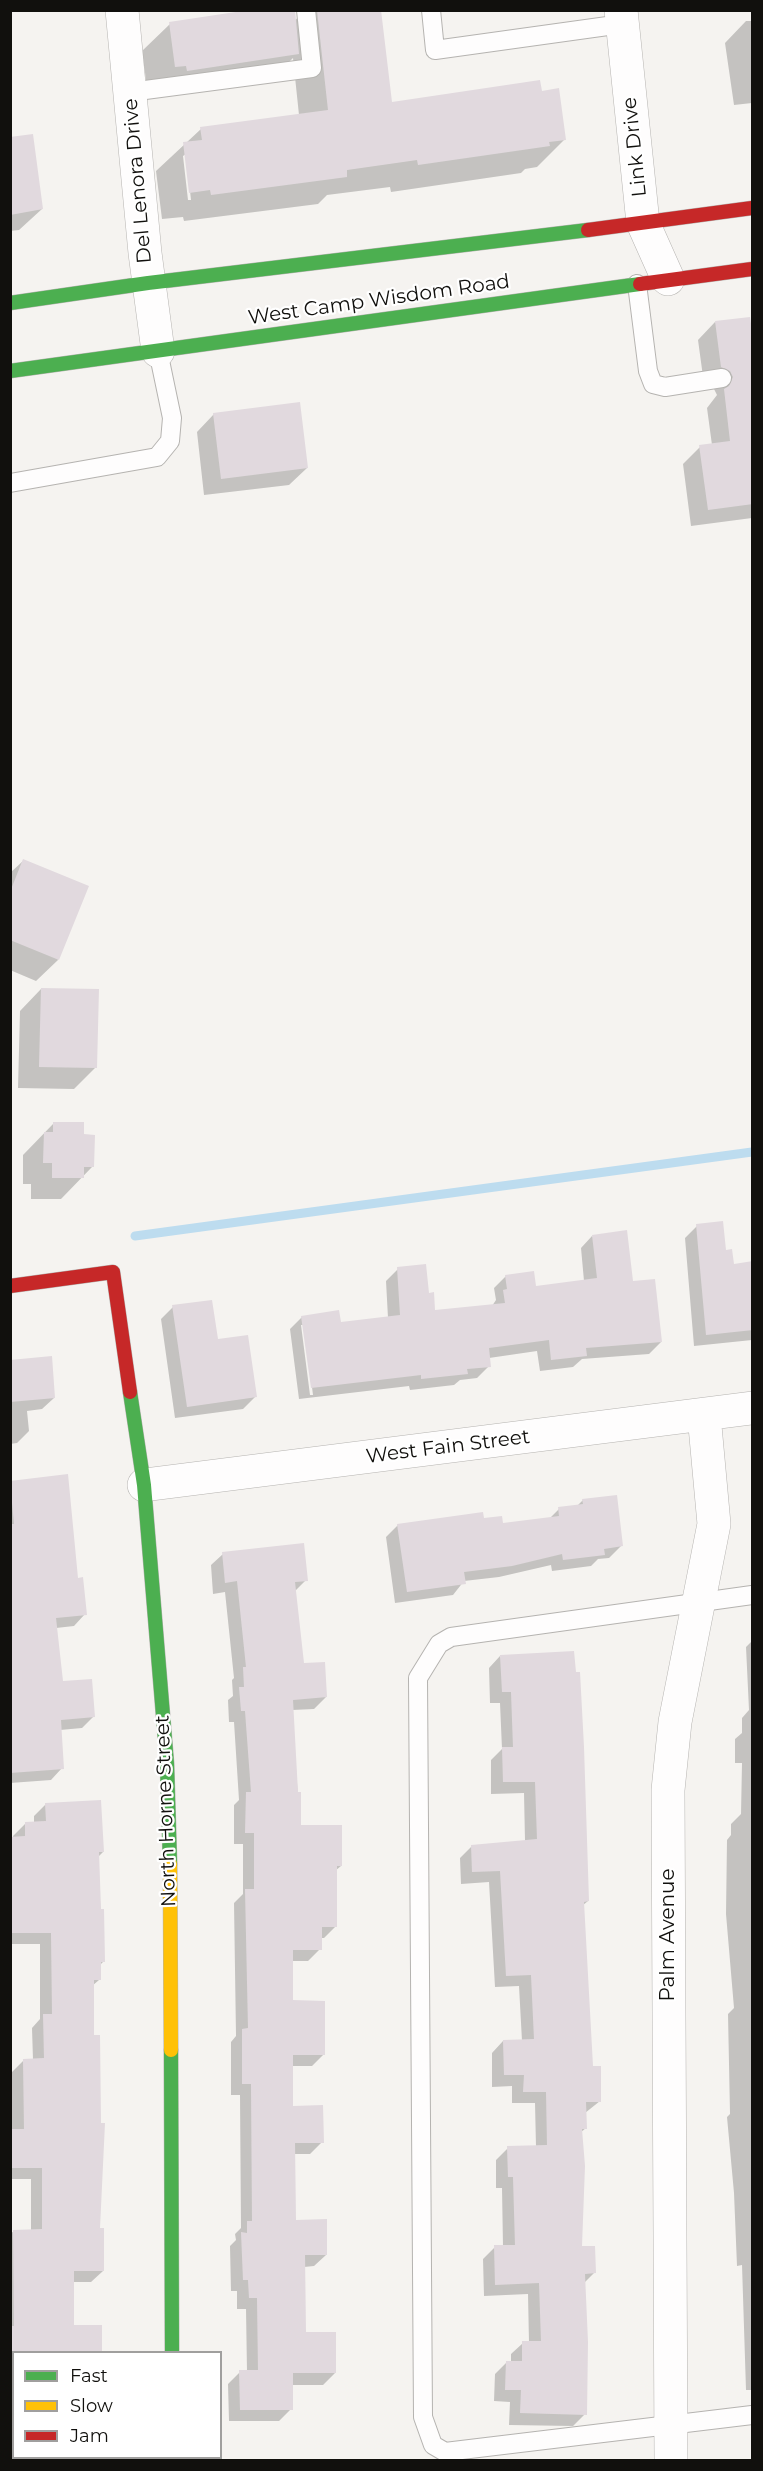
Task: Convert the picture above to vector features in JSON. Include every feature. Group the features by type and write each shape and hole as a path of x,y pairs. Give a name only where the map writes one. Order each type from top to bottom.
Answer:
{"main road":[{"path":"10,303 148,283 753,208"},
{"name":"West Camp Wisdom Road","path":"10,371 753,268"},
{"name":"North Horne Street","path":"10,1286 113,1272 144,1485 167,1764 171,1912 172,2351"}],"street":[{"name":"Del Lenora Drive","path":"122,10 148,283 158,351"},
{"name":"Link Drive","path":"622,17 643,223 652,281"},
{"name":"West Fain Street","path":"144,1485 753,1408"},
{"name":"Palm Avenue","path":"671,2460 668,1790 675,1722 714,1524 704,1415"}],"lane":[{"path":"130,92 312,68 306,10"},
{"path":"431,10 435,50 622,17"},
{"path":"652,281 648,371 654,384 665,387 722,378"},
{"path":"10,483 157,458 170,441 172,418 158,351"},
{"path":"753,1595 451,1637 439,1644 418,1678 423,2417 433,2445 445,2452 753,2415"}],"building":[{"path":"249,10 295,10 299,54 187,71 186,66 175,67 169,22"},
{"path":"317,10 381,10 392,102 540,80 542,91 559,88 566,140 549,142 550,146 418,165 417,160 347,170 347,177 211,195 210,190 189,193 183,142 202,140 200,127 328,110"},
{"path":"33,134 43,209 10,215 10,137"},
{"path":"750,317 753,337 753,504 708,510 699,445 730,441 724,389 729,386 733,377 730,371 721,367 715,321"},
{"path":"300,402 308,468 221,479 213,413"},
{"path":"23,859 89,886 59,960 10,940 10,892"},
{"path":"41,988 99,989 97,1068 39,1067"},
{"path":"53,1122 84,1122 84,1134 95,1135 94,1167 84,1167 84,1178 52,1178 52,1163 43,1163 44,1132 53,1132"},
{"path":"723,1221 726,1250 732,1249 734,1264 753,1261 753,1330 706,1335 696,1224"},
{"path":"627,1230 633,1281 655,1279 662,1342 586,1348 587,1356 551,1360 549,1340 489,1348 491,1367 467,1369 468,1374 421,1379 421,1375 311,1388 301,1316 339,1310 341,1322 400,1315 397,1267 426,1264 429,1293 434,1292 435,1310 505,1303 503,1290 507,1289 505,1275 534,1271 536,1286 597,1278 592,1235"},
{"path":"212,1300 218,1339 248,1335 257,1397 187,1407 172,1305"},
{"path":"52,1356 55,1398 10,1402 10,1360"},
{"path":"68,1474 78,1578 83,1577 87,1615 56,1618 63,1681 92,1679 95,1717 61,1720 64,1769 10,1773 10,1524 14,1524 10,1481"},
{"path":"617,1495 623,1546 604,1549 605,1555 563,1560 562,1554 512,1566 464,1572 466,1584 407,1592 397,1524 483,1512 484,1518 502,1516 503,1523 559,1516 558,1507 583,1504 582,1499"},
{"path":"304,1543 308,1581 295,1582 304,1663 325,1662 327,1697 293,1700 298,1792 301,1792 301,1825 342,1825 342,1866 337,1866 337,1927 322,1927 322,1950 293,1950 293,2000 325,2001 325,2055 293,2055 293,2106 323,2105 324,2143 295,2143 296,2220 327,2219 327,2255 305,2255 306,2332 336,2332 336,2373 293,2373 293,2410 240,2410 239,2370 258,2370 257,2298 249,2298 248,2280 243,2280 241,2232 247,2233 247,2221 252,2221 251,2084 242,2084 242,2029 248,2028 245,1889 254,1889 254,1833 245,1833 246,1792 251,1792 245,1711 241,1711 239,1687 244,1687 243,1667 246,1667 237,1581 225,1583 222,1552"},
{"path":"574,1651 576,1672 580,1672 584,1747 589,1901 584,1902 593,2066 601,2066 601,2102 586,2102 587,2129 582,2129 585,2166 582,2246 595,2246 596,2273 585,2274 588,2342 587,2415 520,2413 521,2390 505,2390 506,2361 522,2361 522,2341 541,2341 539,2283 495,2285 494,2245 515,2245 513,2177 508,2177 507,2146 547,2145 546,2092 523,2092 524,2075 504,2075 503,2040 534,2039 531,1975 506,1976 500,1871 472,1872 471,1845 537,1839 535,1782 503,1782 502,1747 513,1747 511,1692 502,1692 500,1655"},
{"path":"101,1800 104,1852 99,1852 101,1909 104,1909 105,1962 101,1962 101,1980 94,1980 94,2035 100,2035 101,2123 105,2123 100,2228 104,2228 104,2271 74,2271 74,2325 102,2325 102,2351 10,2352 10,2326 14,2326 13,2230 42,2229 42,2168 10,2168 10,2129 24,2129 23,2059 44,2058 43,2014 52,2014 51,1933 10,1933 10,1837 25,1836 25,1822 46,1821 45,1803"}],"waterway":[{"path":"135,1236 752,1152"}],"traffic: fast":[{"path":"10,303 148,283 588,230"},
{"path":"10,371 640,284"},
{"path":"130,1392 144,1485 167,1764 170,1864"},
{"path":"171,2050 172,2351"}],"traffic: slow":[{"path":"170,1864 171,2050"}],"traffic: jam":[{"path":"588,230 752,208"},
{"path":"640,284 752,269"},
{"path":"10,1286 113,1272 130,1392"}]}
